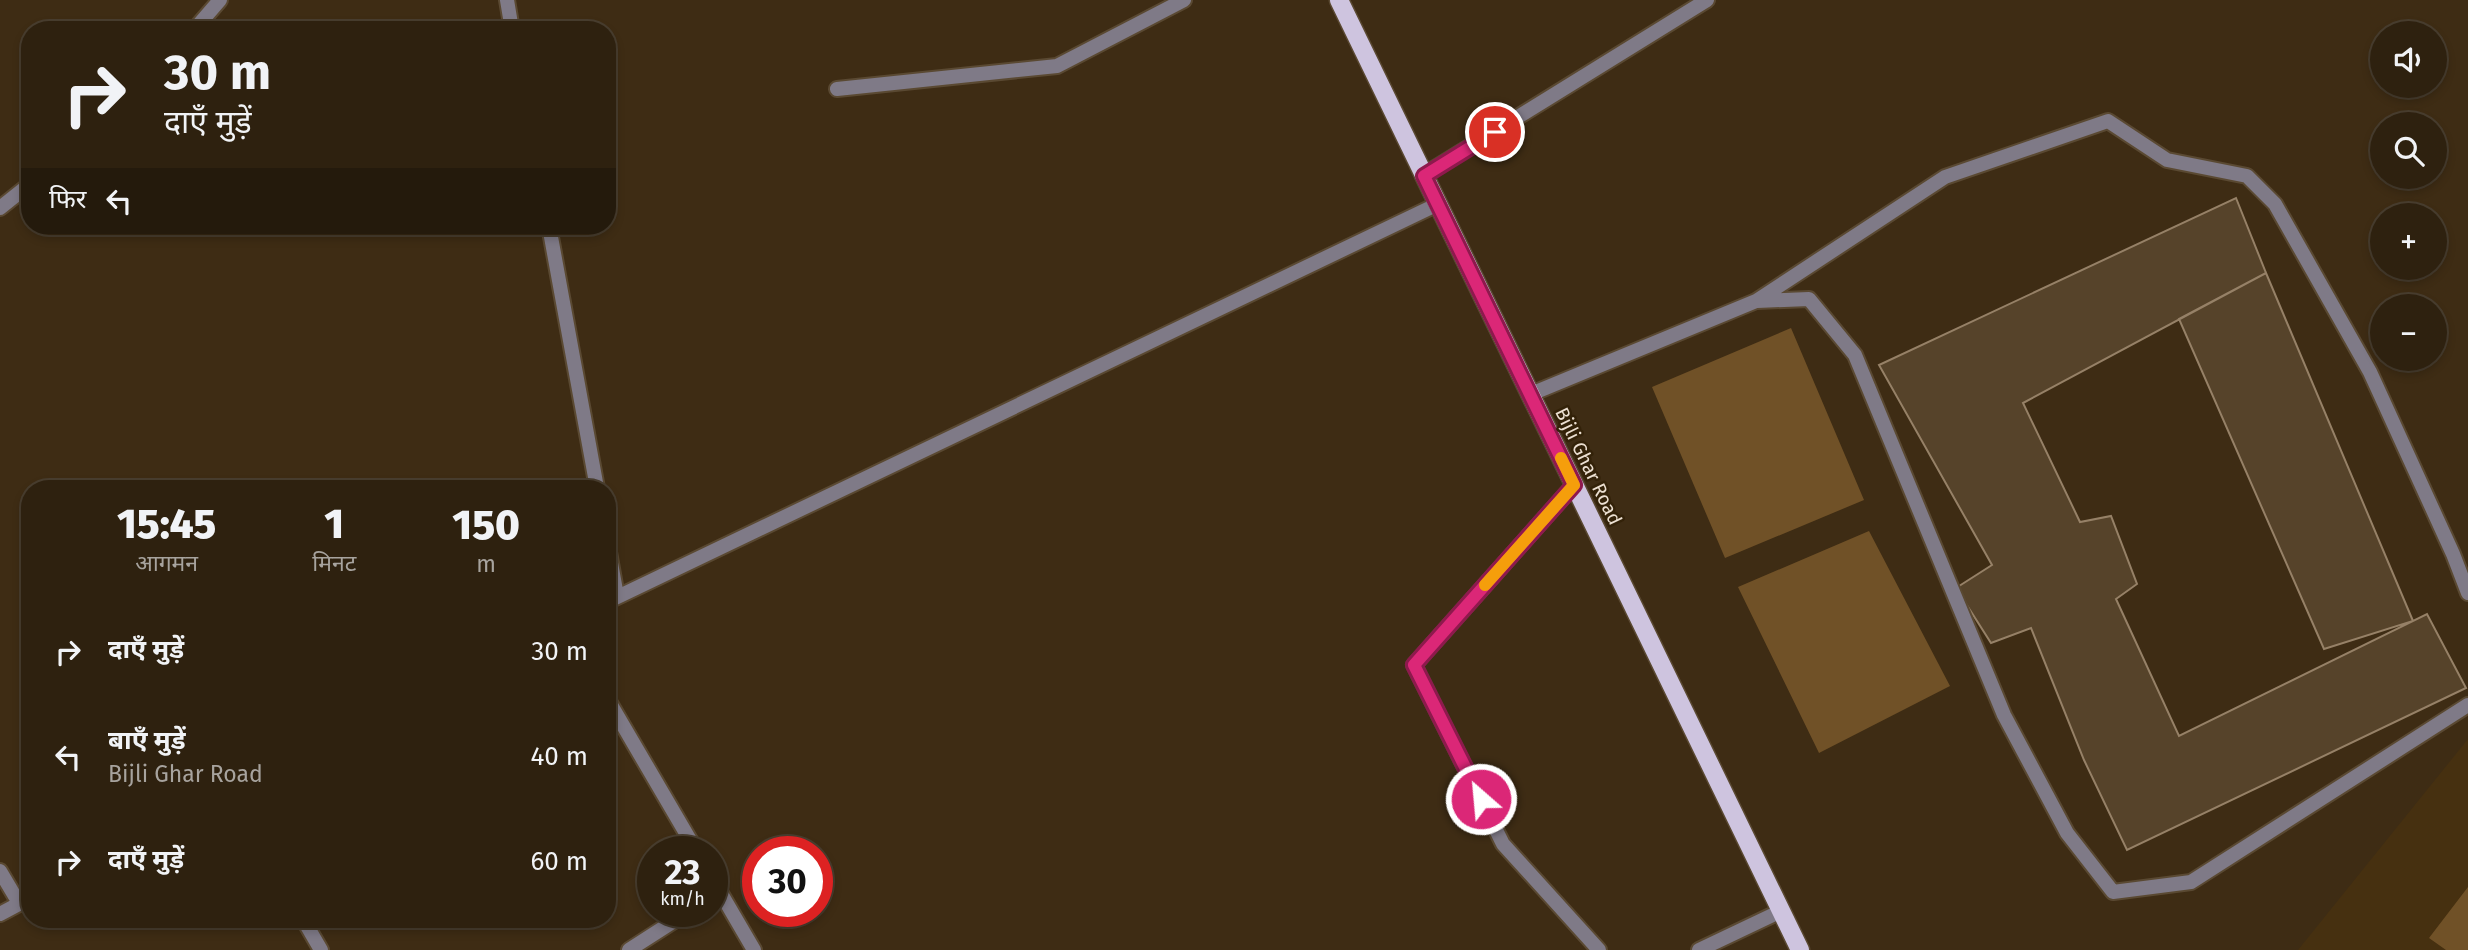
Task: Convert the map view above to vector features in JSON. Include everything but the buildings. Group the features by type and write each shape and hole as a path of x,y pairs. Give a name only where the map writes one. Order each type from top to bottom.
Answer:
{"main road":[{"name":"Bijli Ghar Road","path":"1339,0 1800,950"}],"street":[{"path":"202,21 220,0"},
{"path":"507,0 510,21"},
{"path":"837,89 1057,65 1184,0"},
{"path":"1424,176 1706,0"},
{"path":"1531,394 1756,301 1945,177 2108,121 2167,160 2247,176 2275,204 2370,372 2468,593"},
{"path":"0,208 21,191"},
{"path":"616,597 1438,204"},
{"path":"551,235 596,480"},
{"path":"1756,301 1809,299 1855,355 2004,715 2067,833 2113,892 2190,881 2468,705"},
{"path":"1574,485 1414,665 1503,844 1599,950"},
{"path":"616,713 688,836"},
{"path":"0,872 21,897"},
{"path":"0,914 21,903"},
{"path":"728,909 754,950"},
{"path":"1699,950 1781,911"},
{"path":"629,950 665,927"},
{"path":"308,928 321,950"}],"shaded area":[{"path":"1791,328 1864,500 1725,558 1652,387"},
{"path":"1869,531 1950,686 1819,753 1738,587"},
{"path":"2468,739 2468,950 2298,950"},
{"path":"2468,887 2468,950 2446,950 2429,938"}],"slow traffic":[{"path":"1485,585 1574,485 1561,458"}],"route":[{"path":"1481,799 1414,665 1574,485 1424,176 1495,132"}]}
